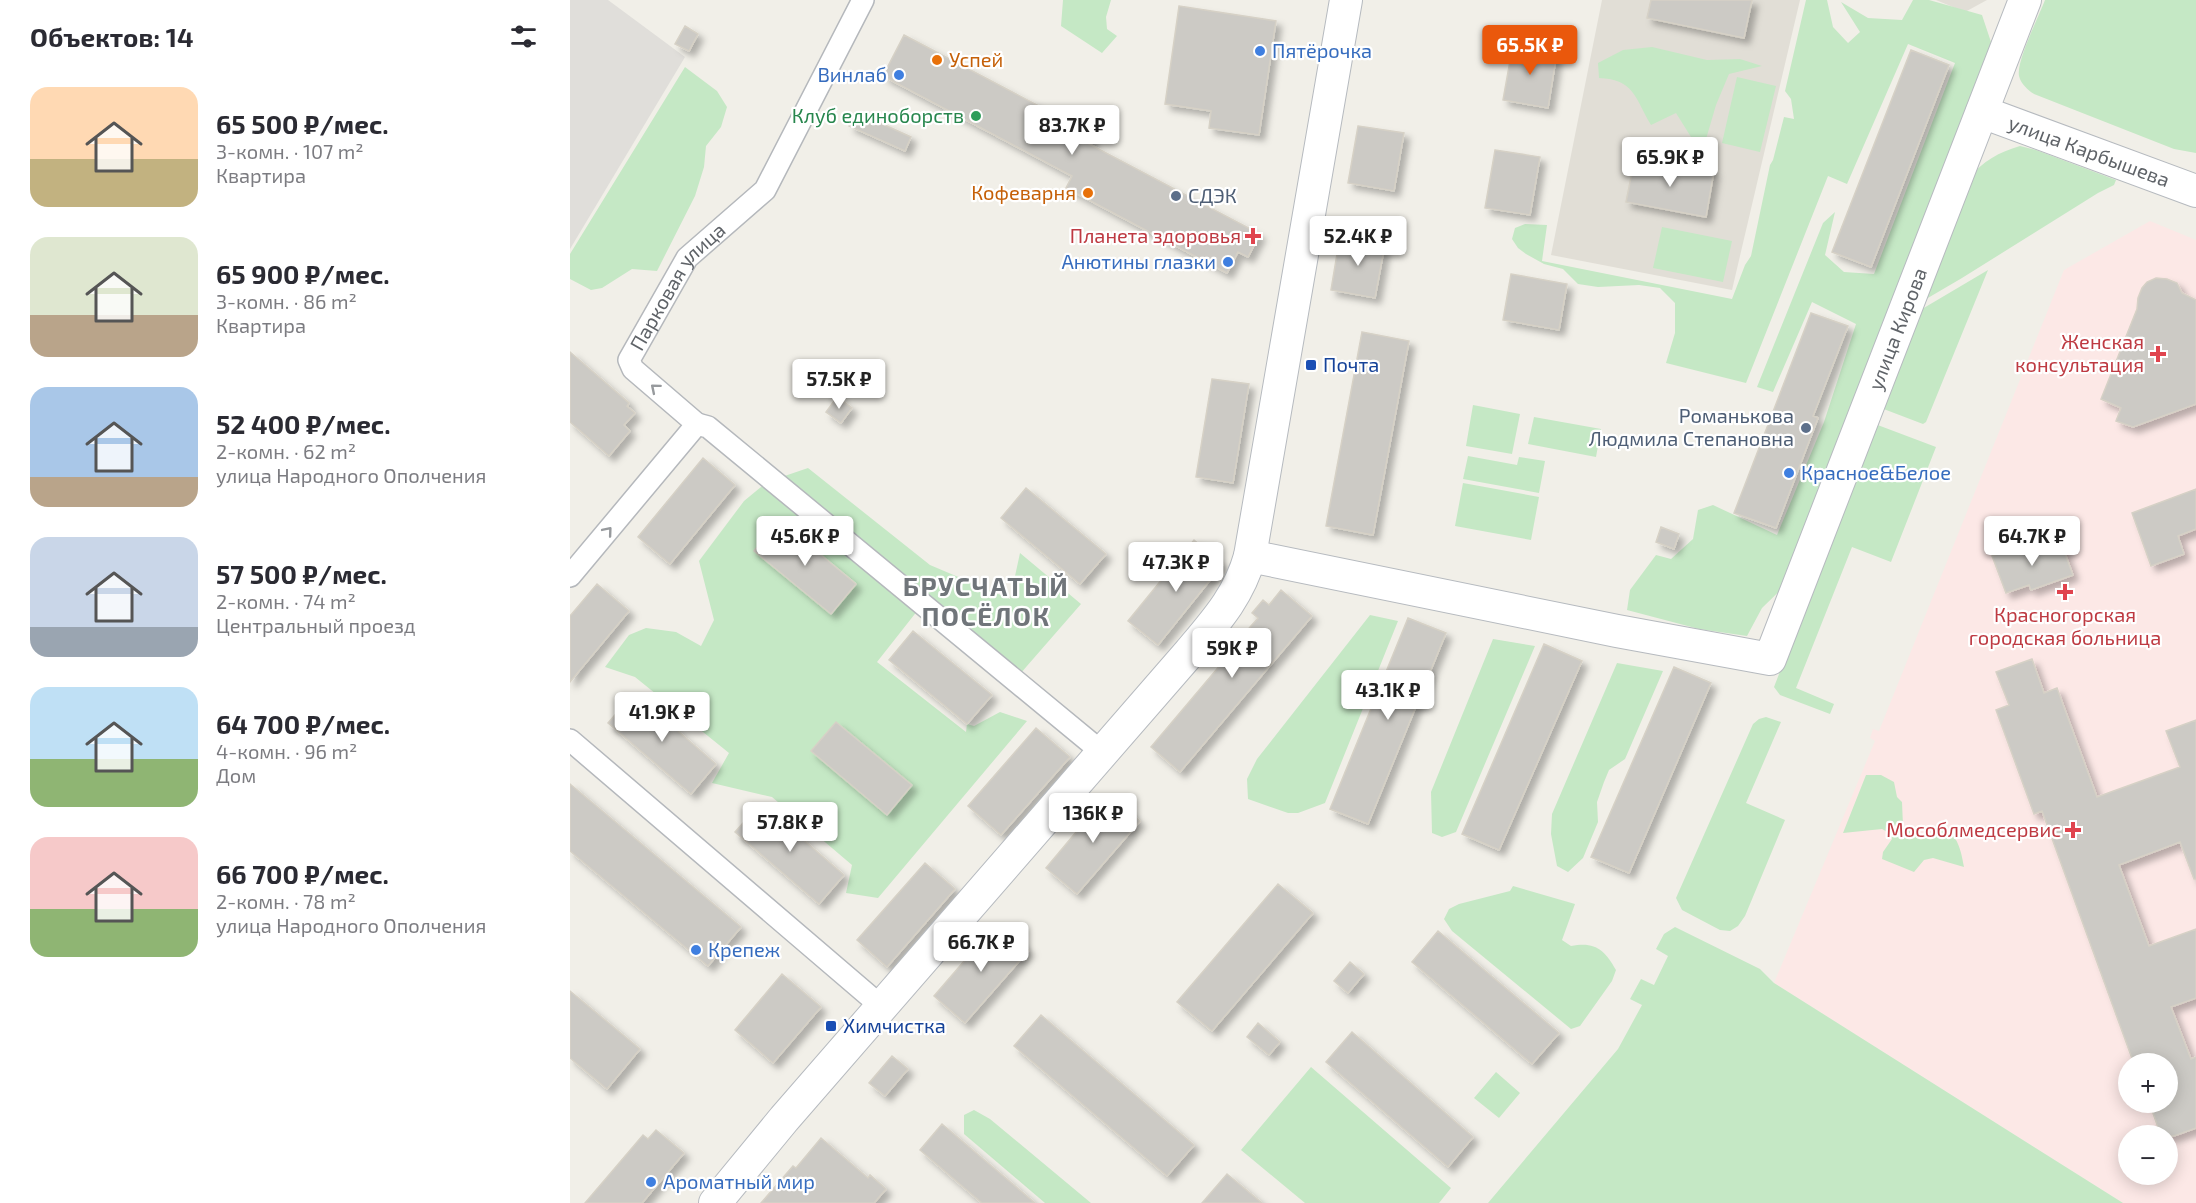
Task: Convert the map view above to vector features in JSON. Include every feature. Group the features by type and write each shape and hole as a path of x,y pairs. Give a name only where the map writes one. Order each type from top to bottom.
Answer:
{"street":[{"name":"Парковая улица","path":"697,424 633,369 629,360 687,258 765,190 863,0"},
{"path":"715,1203 784,1119 1103,753 1236,594 1250,556 1346,0"},
{"name":"улица Кирова","path":"1250,556 1617,631 1770,659 2025,0"},
{"name":"улица Карбышева","path":"1982,112 2196,191"},
{"path":"570,576 697,424 708,427 1103,753"},
{"path":"570,740 882,1007"}],"shaded area":[{"path":"570,0 608,0 685,57 570,249"},
{"path":"1602,0 1800,0 1732,290 1551,255"},
{"path":"1936,0 1987,0 1965,12"},
{"name":"Красногорская городская больница","path":"2150,221 2196,240 2196,1203 2123,1203 1774,983 1875,741 1870,738 1873,729 1879,731 2064,270"}],"green space":[{"path":"1063,0 1111,0 1106,17 1107,29 1117,36 1102,53 1061,26"},
{"path":"1806,0 1827,0 1833,27 1848,43 1860,32 1841,2 1868,18 1902,20 1913,0 1929,0 1982,15 1991,42 1906,293 1795,576 1762,608 1747,636 1699,629 1627,610 1630,590 1656,555 1671,559 1693,539 1698,510 1713,505 1777,535 1824,422 1856,324 1812,302 1773,392 1757,387 1823,223 1835,212 1825,255 1844,272 1874,274 1955,63 1908,44 1847,184 1828,176 1746,383 1666,363 1675,333 1675,303 1660,288 1639,285 1598,287 1578,284 1563,269 1544,264 1526,254 1512,239 1515,228 1525,224 1547,225 1542,261 1732,299 1745,265 1751,256 1770,165 1784,117 1794,119 1791,99 1785,91"},
{"path":"2045,0 2196,0 2196,153 2174,149 2034,94 2021,82 2019,69 2021,60"},
{"path":"1652,47 1707,60 1740,59 1762,66 1729,74 1716,105 1704,146 1691,137 1676,113 1651,125 1627,86 1611,79 1599,78 1598,63 1623,50"},
{"path":"685,67 717,91 727,107 721,127 706,146 704,167 695,196 657,271 632,269 602,288 591,290 570,279 570,254"},
{"path":"1737,77 1776,86 1760,152 1722,143"},
{"path":"2020,146 2116,180 2114,185 1921,302 1969,178 1992,158"},
{"path":"1662,227 1732,241 1723,282 1653,268"},
{"path":"1988,270 1926,422 1923,424 1881,408 1917,312"},
{"path":"1473,405 1520,414 1512,454 1466,446"},
{"path":"1534,417 1601,429 1596,457 1528,444"},
{"path":"1875,424 1936,447 1891,562 1852,547 1796,688 1834,704 1830,714 1780,695 1774,687"},
{"path":"1468,456 1517,465 1519,457 1545,461 1539,493 1463,479"},
{"path":"808,468 930,565 1010,599 1020,553 1081,604 1020,674 929,596 877,662 966,732 967,724 974,726 1000,712 1027,721 878,898 846,893 852,865 772,797 712,783 729,753 635,677 605,667 629,635 646,628 676,632 701,646 714,620 699,561 744,501 767,482","holes":["779,520 856,583 832,614 754,551","836,722 912,785 887,815 811,751"]},
{"path":"1463,483 1539,497 1531,540 1455,526"},
{"path":"1370,615 1398,621 1325,803 1298,813 1288,813 1248,799 1247,779 1257,759"},
{"path":"1493,639 1535,646 1456,832 1442,837 1432,833 1431,792"},
{"path":"1617,663 1663,671 1625,759 1609,770 1597,802 1598,822 1583,858 1568,872 1557,866 1551,834 1552,814"},
{"path":"1766,717 1781,722 1746,803 1785,820 1745,916 1738,926 1730,931 1720,930 1682,910 1676,898 1753,724"},
{"path":"1866,775 1881,775 1894,782 1897,797 1902,802 1903,826 1921,837 1936,833 1943,826 1948,830 1958,844 1964,867 1933,858 1924,860 1914,872 1882,859 1883,852 1892,839 1889,833 1882,829 1843,833"},
{"path":"1513,886 1575,904 1562,940 1571,946 1593,946 1608,957 1616,970 1612,981 1580,1026 1571,1029 1452,931 1444,919 1449,909 1459,904 1510,891"},
{"path":"1675,927 1760,969 1774,983 2123,1203 1488,1203 1618,1049 1642,1005 1630,999 1641,979 1654,985 1668,956 1656,949 1664,934"},
{"path":"1311,1067 1451,1188 1439,1203 1305,1203 1241,1150"},
{"path":"1496,1072 1520,1093 1499,1118 1474,1098"},
{"path":"974,1110 990,1119 1091,1203 1045,1203 964,1134 964,1115"}],"building":[{"path":"1651,0 1752,0 1744,38 1647,18"},
{"path":"1179,6 1276,21 1259,135 1209,128 1211,111 1165,104"},
{"path":"685,26 698,34 689,51 675,44"},
{"path":"904,35 1094,135 1089,144 1260,234 1248,257 1238,252 1227,273 1066,188 1072,176 883,76"},
{"path":"1513,44 1557,52 1548,108 1503,100"},
{"path":"1911,50 1949,65 1871,267 1832,252"},
{"path":"856,112 911,137 905,151 849,126"},
{"path":"1358,126 1404,133 1394,191 1348,183"},
{"path":"1495,150 1540,157 1530,215 1485,208"},
{"path":"1635,157 1655,160 1654,166 1692,173 1693,167 1714,171 1706,217 1626,202"},
{"path":"1340,236 1385,244 1375,298 1331,290"},
{"path":"1511,274 1567,284 1559,330 1503,320"},
{"name":"Женская консультация","path":"2156,278 2177,283 2182,293 2196,300 2196,404 2133,427 2116,421 2121,408 2101,399 2137,309 2142,288 2147,282"},
{"path":"1811,313 1848,326 1813,416 1818,418 1776,528 1734,513"},
{"path":"1362,332 1409,341 1373,535 1326,526"},
{"path":"570,352 629,403 627,406 635,413 624,425 630,431 609,456 570,422"},
{"path":"1212,379 1249,384 1233,483 1196,477"},
{"path":"837,397 852,408 841,423 826,412"},
{"path":"703,458 735,485 670,564 638,537"},
{"path":"1026,488 1106,554 1080,584 1001,518"},
{"path":"2196,489 2196,529 2178,536 2184,554 2151,566 2132,513"},
{"path":"779,520 856,584 831,614 754,551"},
{"path":"1661,527 1679,534 1674,549 1656,542"},
{"path":"1194,540 1223,564 1158,645 1128,621"},
{"path":"2060,540 2073,575 2031,590 2029,585 2006,593 1992,556 2020,546 2023,553"},
{"path":"597,584 629,611 570,682 570,616"},
{"path":"1281,590 1312,616 1180,772 1151,747 1244,637 1243,635 1258,618 1252,613 1263,600 1269,605"},
{"path":"1408,618 1446,633 1368,824 1330,809"},
{"path":"913,631 992,695 967,724 889,660"},
{"path":"1544,644 1582,661 1499,850 1462,834"},
{"path":"2032,659 2044,693 2057,688 2097,797 2180,767 2166,731 2196,720 2196,879 2194,879 2180,842 2119,865 2149,946 2196,929 2196,998 2171,1007 2191,1059 2196,1057 2196,1128 2178,1135 2178,1125 2157,1125 2153,1113 2178,1113 2178,1053 2130,1053 2042,811 2034,814 1996,710 2009,705 1996,672"},
{"path":"1674,667 1711,683 1629,873 1591,857"},
{"path":"634,693 716,764 691,794 608,723"},
{"path":"836,722 912,785 887,815 811,751"},
{"path":"1036,728 1070,757 1001,835 968,806"},
{"path":"570,784 741,927 708,966 570,851"},
{"path":"1108,794 1140,821 1077,894 1046,868"},
{"path":"761,803 844,875 819,904 735,832"},
{"path":"925,863 955,889 887,967 857,940"},
{"path":"1278,884 1313,913 1212,1031 1177,1002"},
{"path":"997,923 1029,950 965,1023 934,996"},
{"path":"1438,931 1559,1033 1532,1064 1412,962"},
{"path":"1350,962 1364,974 1348,993 1334,981"},
{"path":"782,974 821,1007 773,1063 735,1030"},
{"path":"570,991 640,1049 607,1089 570,1058"},
{"path":"1041,1015 1194,1145 1167,1176 1014,1046"},
{"path":"1258,1023 1280,1042 1269,1055 1247,1037"},
{"path":"1352,1032 1473,1137 1448,1167 1326,1062"},
{"path":"892,1056 908,1069 885,1096 869,1083"},
{"path":"942,1124 1035,1203 982,1203 920,1150"},
{"path":"656,1130 684,1153 642,1203 585,1203 643,1135 648,1139"},
{"path":"821,1138 868,1178 870,1175 886,1189 874,1203 761,1203 793,1166 796,1168"},
{"path":"1227,1174 1262,1203 1202,1203"}],"place":[{"name":"Пятёрочка","path":"1260,51"},
{"name":"Успей","path":"937,60"},
{"name":"Винлаб","path":"899,75"},
{"name":"Клуб единоборств","path":"976,116"},
{"name":"Кофеварня","path":"1088,193"},
{"name":"СДЭК","path":"1176,196"},
{"name":"Планета здоровья","path":"1253,236"},
{"name":"Анютины глазки","path":"1228,262"},
{"name":"Женская консультация","path":"2158,354"},
{"name":"Почта","path":"1311,365"},
{"name":"Романькова Людмила Степановна","path":"1806,428"},
{"name":"Красное&Белое","path":"1789,473"},
{"name":"Красногорская городская больница","path":"2065,592"},
{"name":"Мособлмедсервис","path":"2073,830"},
{"name":"Крепеж","path":"696,950"},
{"name":"Химчистка","path":"831,1026"},
{"name":"Ароматный мир","path":"651,1182"}],"district":[{"name":"БРУСЧАТЫЙ ПОСЁЛОК","path":"986,602"}]}
